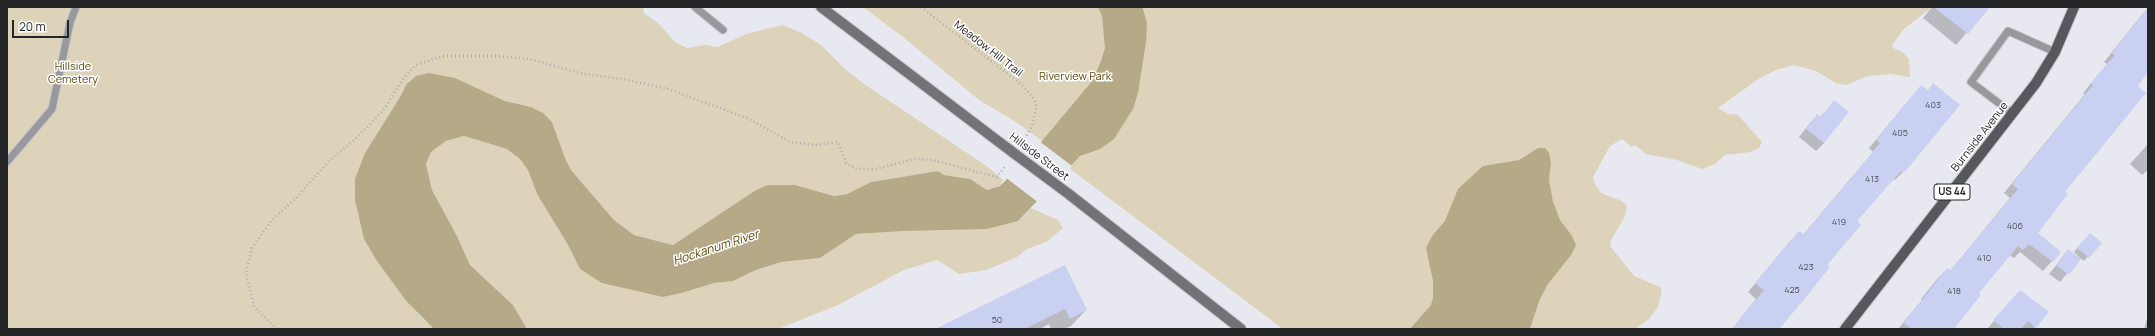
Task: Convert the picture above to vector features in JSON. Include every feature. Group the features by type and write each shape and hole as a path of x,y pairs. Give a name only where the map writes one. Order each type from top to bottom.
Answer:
{"main road":[{"name":"Hillside Street","path":"821,7 1070,195 1241,329"},
{"name":"Burnside Avenue","path":"1844,329 2014,114 2036,83 2055,52 2074,7"}],"lane":[{"path":"7,162 52,109 70,23 76,7"},
{"path":"695,7 723,30"},
{"path":"2014,114 1971,82 2008,31 2055,52"}],"path":[{"name":"Meadow Hill Trail","path":"921,7 1022,85 1034,100 1036,109 1032,126 1020,145"},
{"path":"277,329 254,307 246,273 252,248 272,220 297,197 329,161 354,140 382,112 405,76 416,65 443,56 500,56 529,60 584,74 623,79 668,88 747,118 790,142 815,145 838,142 846,163 857,169 876,169 914,159 932,160 997,177 1008,162"}],"green space":[{"name":"Hillside Cemetery","path":"7,7 643,7 644,13 659,24 675,42 687,48 705,45 718,47 746,34 782,25 800,32 821,45 844,68 864,84 988,167 1003,180 1000,186 987,190 970,179 944,175 938,171 871,182 847,194 834,196 795,185 756,190 673,245 634,235 614,220 571,170 552,122 531,107 505,101 455,78 406,85 365,153 407,302 424,320 436,329 7,329"},
{"name":"Riverview Park","path":"863,7 1932,7 1904,29 1892,45 1893,48 1902,52 1909,59 1910,77 1890,74 1868,76 1846,85 1836,83 1816,71 1794,65 1776,70 1757,80 1718,108 1728,114 1738,115 1762,142 1759,148 1751,152 1725,155 1715,164 1702,169 1677,160 1646,154 1635,145 1632,147 1622,139 1610,146 1593,177 1595,184 1601,193 1622,201 1627,206 1624,218 1611,240 1610,246 1634,276 1660,287 1662,290 1658,307 1649,319 1635,329 1530,329 1540,299 1551,278 1413,329 1283,329 1061,162 1064,157 1016,122 979,100 908,41","holes":["1538,148 1551,163 1549,180 1551,195 1510,162 1519,160"]},
{"path":"464,136 507,149 520,159 528,170 537,194 568,245 580,269 663,297 714,283 733,281 756,270 781,262 820,258 856,234 1018,221 1031,208 1058,220 1063,228 1046,242 1027,249 1017,257 986,270 959,274 937,260 904,270 838,305 778,329 527,329 513,305 470,265 457,236 432,190 426,164 431,152 446,141"}],"water":[{"name":"Hockanum River","path":"1098,7 1142,7 1143,9 1147,23 1146,42 1138,93 1133,109 1114,139 1100,149 1080,156 1018,221 987,229 902,231 856,234 820,258 781,262 756,270 733,281 714,283 663,297 602,283 580,269 568,245 537,194 528,170 520,159 507,149 464,136 446,141 431,152 426,164 432,190 457,236 470,265 513,305 527,329 433,328 407,302 377,261 364,239 355,200 355,179 365,153 406,85 416,76 429,73 455,78 505,101 531,107 543,113 552,122 571,170 614,220 634,235 673,245 756,190 768,185 795,185 834,196 847,194 871,182 938,171 944,175 970,179 987,190 1000,186 1027,159 1093,80 1105,48 1102,16"},
{"path":"1538,148 1545,148 1549,153 1551,163 1549,180 1553,202 1560,220 1572,236 1576,245 1571,255 1548,284 1540,299 1530,329 1410,329 1431,305 1433,298 1433,281 1426,248 1432,236 1445,221 1458,189 1483,166 1519,160"}],"pier":[{"path":"1039,141 1072,166 1039,203 1005,177"}],"building":[{"path":"1934,7 1990,7 1968,34"},
{"path":"2148,7 2148,72 2138,86 2146,93 2065,192 2068,194 2038,233 2061,252 2053,262 2029,244 2023,250 2018,246 1979,293 1981,295 1954,329 1912,329 1904,323 1947,268 1951,270 2018,189 2012,184 2093,85 2091,83 2115,55 2112,53"},
{"path":"1933,83 1960,105 1904,173 1901,171 1857,221 1861,225 1827,265 1830,267 1802,302 1779,329 1732,329 1764,290 1755,283 1799,231 1804,234 1848,182 1880,143 1876,140 1921,85 1928,90"},
{"path":"1834,100 1849,112 1824,143 1806,129 1817,114 1821,117"},
{"path":"2090,233 2102,243 2089,258 2077,248"},
{"path":"2068,249 2081,259 2069,275 2056,265"},
{"path":"1065,265 1087,310 1070,319 1065,309 1025,329 935,329"},
{"path":"2020,290 2049,312 2036,328 2028,321 2021,329 2004,329 1993,320"}]}
